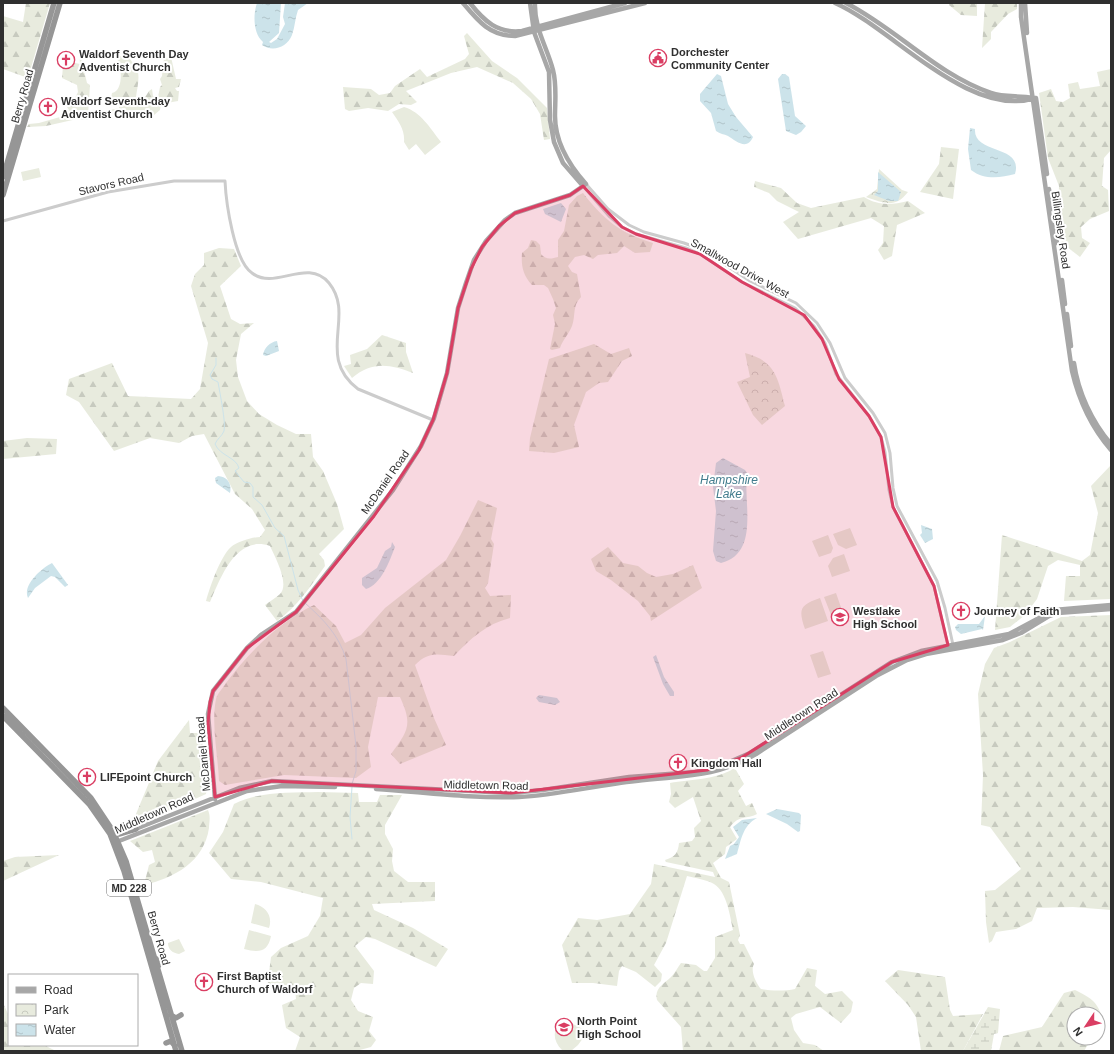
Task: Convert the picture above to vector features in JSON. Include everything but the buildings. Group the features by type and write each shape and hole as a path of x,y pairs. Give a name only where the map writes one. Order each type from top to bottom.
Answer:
{"highway":[{"name":"Berry Road","path":"3,177 54,3"},
{"name":"Berry Road","path":"3,195 60,3"},
{"name":"Berry Road","path":"3,708 87,794 109,823 146,927 181,1051"},
{"name":"Berry Road","path":"3,716 88,804 116,840 132,901 175,1048"},
{"path":"109,823 118,834 136,829"},
{"path":"132,901 137,903 146,927"},
{"path":"164,1008 170,1025 175,1026"},
{"path":"171,1015 176,1018 181,1015"},
{"path":"176,1035 181,1051"},
{"path":"166,1043 171,1041 175,1048"}],"main road":[{"path":"463,3 478,21 491,31 507,36 645,3"},
{"path":"470,3 484,20 496,28 522,33 531,37 540,44 549,26 624,3"},
{"name":"Smallwood Drive West","path":"530,3 531,18 536,29 549,79 550,120 554,142 563,163 584,185"},
{"name":"Smallwood Drive West","path":"535,3 536,29"},
{"path":"835,3 870,22 916,58 956,82 995,100 1022,102 1032,105 1035,112"},
{"path":"846,3 874,19 916,52 954,76 997,95 1026,96 1035,98"},
{"name":"Billingsley Road","path":"1021,3 1021,17 1035,98 1035,112 1072,372 1079,395 1088,416 1111,450"},
{"name":"Billingsley Road","path":"1025,3 1026,25 1035,98 1074,367 1081,392 1090,413 1111,444"},
{"path":"535,12 541,21 549,26"},
{"path":"522,33 529,25 531,18"},
{"name":"Smallwood Drive West","path":"540,44 549,60 554,76 555,125 564,152 584,185"},
{"path":"549,60 552,76 549,79"},
{"path":"1026,96 1031,92 1031,80"},
{"path":"550,89 553,94 555,125"},
{"path":"1022,102 1035,98"},
{"name":"McDaniel Road","path":"215,799 208,714 213,691 247,648 261,635 293,614 300,606 393,490 421,446 433,420 448,367 458,308 471,268 482,247 499,226 515,213 570,196 584,185"},
{"name":"Middletown Road","path":"116,840 136,829 215,799 247,790 262,788 282,786 346,786 518,797 628,782 702,775 722,770 744,760 887,670 917,656 1009,634 1054,610 1111,605"},
{"name":"Middletown Road","path":"356,787 513,792 543,790 629,777 707,770 741,758 892,662 921,651 1011,638 1040,620 1058,613 1111,609"},
{"path":"887,670 892,662"},
{"path":"849,689 861,686"},
{"name":"Middletown Road","path":"116,840 215,799"}],"street":[{"name":"Stavors Road","path":"3,221 108,192 174,181 225,181 229,217 236,244 251,273 260,278 268,278 311,272 324,279 332,289 337,300 339,310 337,356 342,374 348,382 358,389 433,420"},
{"name":"Smallwood Drive West","path":"584,185 608,209 629,225 644,232 688,244 703,250 750,281 796,303 817,323 830,343 844,378 873,413 883,429 890,453 893,488 897,506 934,573 944,602 950,647"},
{"name":"Smallwood Drive West","path":"584,185 609,216 622,227 641,236 686,248 700,254 742,282 795,308 814,326 824,343 836,374 869,416 881,437 885,452 889,490 893,508 930,576 939,603 950,647"},
{"path":"939,603 944,602 946,618 943,621"}],"highlighted area":[{"path":"583,186 622,227 636,234 700,254 742,282 804,315 822,339 839,379 869,416 881,437 893,507 934,586 948,645 892,662 741,758 707,770 511,793 272,781 215,797 208,723 210,702 213,691 247,648 296,612 374,516 419,450 433,420 447,373 458,308 471,269 482,247 499,226 515,213 570,195"}],"green space":[{"path":"26,3 50,3 28,78 3,69 3,16 23,22"},
{"path":"950,3 977,3 977,16 961,15 949,5"},
{"path":"985,3 1017,3 1017,9 1008,14 991,32 991,39 982,48"},
{"path":"467,33 492,61 517,78 547,108 550,139 544,140 540,114 531,99 513,83 477,67 451,73 406,91 417,102 411,105 399,104 388,111 368,108 349,111 345,109 343,87 371,89 379,95 390,93 395,86 420,69 427,77 465,59 469,54 464,36"},
{"path":"79,50 87,83 90,85 88,115 119,108 119,106 115,105 111,98 112,93 116,91 120,84 121,74 118,61 120,56 129,57 136,67 138,82 136,97 139,100 144,99 152,89 153,96 158,97 160,87 162,85 160,79 162,76 164,58 171,57 176,79 181,79 179,87 175,88 179,91 178,101 161,104 160,110 154,115 149,112 145,114 139,111 127,114 119,111 111,112 87,120 77,119 46,126 27,127 29,124 39,123 67,115 69,110 67,107 67,100 74,100 78,92 77,85 62,78 63,66 70,62 80,64"},
{"path":"1111,69 1111,150 1104,158 1102,186 1108,190 1109,211 1090,219 1081,227 1082,238 1090,243 1080,257 1062,243 1058,212 1059,186 1048,158 1039,93 1051,89 1056,101 1063,102 1070,98 1068,84 1078,82 1080,89 1100,86 1097,72"},
{"path":"404,107 410,109 420,117 441,142 425,155 416,144 409,150 404,142 402,130 392,112"},
{"path":"941,147 959,149 953,199 920,192 939,164"},
{"path":"39,168 41,177 23,181 21,172"},
{"path":"879,169 902,190 908,192 898,201 894,203 884,203 866,197 877,189"},
{"path":"755,181 781,188 797,203 811,208 864,197 875,202 885,204 908,201 925,213 897,225 892,256 884,260 878,250 883,243 884,226 871,218 798,239 783,222 799,212 777,201 769,193 754,187"},
{"path":"583,193 598,211 622,230 653,243 650,252 635,253 624,246 617,253 598,255 593,259 584,255 575,257 568,266 572,272 577,274 581,297 576,304 571,329 560,348 552,350 550,349 555,324 553,315 556,308 548,288 544,285 532,285 526,278 522,266 522,253 528,248 531,240 536,241 540,245 541,254 545,257 551,259 558,257 558,240 564,231 569,205 577,196"},
{"path":"219,248 234,249 241,266 220,286 231,319 240,324 254,323 241,334 236,360 238,377 247,401 259,414 277,425 296,434 311,434 313,457 323,471 337,504 344,529 319,554 324,560 325,566 297,603 277,621 265,605 277,597 283,590 283,577 281,570 270,546 258,544 248,546 239,552 224,571 210,602 206,601 216,572 223,558 231,547 241,542 260,537 265,530 252,509 235,494 204,434 192,436 179,443 150,438 114,451 79,402 66,395 69,379 112,363 128,396 191,399 200,389 208,343 191,286 195,274 204,265 204,253"},
{"path":"382,335 406,343 406,352 413,373 389,366 381,366 367,369 352,378 344,366 351,364 350,355 367,349"},
{"path":"594,344 611,354 629,348 632,356 622,361 608,382 599,383 586,392 574,425 579,447 554,453 529,451 530,438 549,359"},
{"path":"745,353 755,356 763,361 774,372 785,406 762,425 753,415 737,382 750,377"},
{"path":"27,438 57,439 56,454 3,459 3,441"},
{"path":"1111,465 1111,599 1064,601 1066,576 1080,576 1080,565 1058,560 1048,566 1037,599 1025,615 1010,627 995,630 1002,535 1082,561 1090,555 1098,513 1091,486"},
{"path":"478,500 497,508 491,539 494,544 488,583 485,588 490,596 511,595 510,618 486,628 454,656 428,656 415,665 434,718 446,745 400,764 391,754 405,733 407,727 404,707 400,697 378,697 368,747 371,767 356,778 284,775 225,785 219,781 214,730 216,699 234,672 254,650 289,620 314,605 336,626 345,643 361,635 385,608 446,560"},
{"path":"850,528 857,545 846,549 838,545 833,534"},
{"path":"828,535 833,548 831,553 819,557 812,541"},
{"path":"608,547 623,563 638,566 647,573 656,577 673,574 693,565 702,588 651,621 650,616 638,601 611,580 596,571 591,559"},
{"path":"844,554 850,571 832,577 828,566 833,558"},
{"path":"836,593 844,616 833,620 824,597"},
{"path":"820,598 828,621 805,629 801,612 802,609 808,603"},
{"path":"1111,615 1111,910 1073,907 1037,908 1032,921 1016,929 996,932 992,941 989,943 986,922 985,891 995,890 1021,869 990,827 981,825 983,775 978,694 985,664 994,648 1010,642 1061,617"},
{"path":"823,651 831,674 818,678 810,655"},
{"path":"189,720 190,733 201,733 208,779 206,794 151,819 135,823 136,814 158,761"},
{"path":"733,769 736,770 744,784 738,791 746,806 752,803 757,814 737,820 730,827 737,839 726,847 725,854 713,863 721,878 729,882 740,935 738,940 740,944 744,944 754,964 753,973 761,989 795,989 807,968 817,970 815,986 825,994 842,991 853,1002 851,1012 841,1023 820,1007 796,1014 791,1018 794,1030 803,1043 815,1045 824,1051 683,1051 681,1027 657,1000 656,996 658,989 672,975 681,963 696,965 704,971 707,971 715,958 715,937 733,930 729,911 722,893 714,884 701,879 687,876 666,943 654,965 662,974 661,981 655,987 636,972 622,966 619,971 617,986 593,983 572,983 562,945 578,918 597,920 630,914 651,884 654,864 715,877 713,872 666,862 665,860 675,854 679,843 692,841 695,837 694,828 701,821 693,797 675,808 669,802 671,794 670,783 711,777 726,773"},
{"path":"318,792 358,793 359,802 377,802 380,795 402,795 385,825 385,834 393,849 392,861 394,871 408,882 435,882 435,901 372,904 374,910 413,928 448,949 436,967 375,939 366,937 355,946 374,971 373,984 361,983 354,988 351,1000 358,1011 373,1017 369,1031 376,1040 371,1047 356,1051 295,1051 300,1037 286,1028 282,1005 296,999 295,988 267,989 271,957 281,948 308,936 320,916 323,898 261,882 231,879 209,853 223,832 234,804 265,795"},
{"path":"208,810 210,819 206,840 194,859 186,867 176,873 144,885 149,865 155,862 152,850 143,852 130,841"},
{"path":"59,855 3,881 3,861 15,857"},
{"path":"255,904 262,907 268,913 270,920 269,928 251,923"},
{"path":"249,930 271,936 268,945 262,950 258,951 244,949"},
{"path":"179,939 185,951 179,954 171,951 168,943"},
{"path":"898,970 945,977 950,1010 953,1016 983,1014 963,1051 921,1051 916,1017 908,1005 885,981"},
{"path":"1075,990 1092,1000 1097,1006 1066,1006 1066,1046 1087,1046 1084,1051 999,1051 1003,1036 1042,1027 1064,993"},
{"path":"3,1003 8,1014 8,1046 46,1046 56,1051 3,1051"},
{"path":"988,1007 1000,1009 998,1033 994,1034 991,1051 963,1051"},
{"path":"561,1021 573,1024 585,1030 586,1034 578,1045 571,1051 562,1050 555,1039 556,1028"}],"water":[{"path":"257,3 281,3 279,33 269,42 271,43 277,39 285,24 283,17 285,3 308,3 298,10 292,35 287,43 279,48 270,48 262,45 263,42 257,34 255,13"},
{"path":"717,74 721,76 728,104 736,117 753,137 748,143 741,144 716,131 711,113 700,101 700,94"},
{"path":"782,74 789,77 795,116 806,126 796,135 786,131 778,79"},
{"path":"970,128 975,129 977,137 982,143 1006,153 1012,158 1016,165 1015,174 987,177 971,170 968,149"},
{"path":"878,172 901,192 898,201 889,201 874,195 878,191"},
{"path":"561,203 566,209 561,222 545,214 543,209"},
{"path":"277,341 279,351 266,356 263,355 268,346"},
{"name":"Hampshire Lake","path":"723,458 745,470 747,473 747,526 741,549 733,557 721,563 716,561 713,551 716,511 713,487 716,463"},
{"path":"218,476 227,479 230,484 230,493 216,483 215,478"},
{"path":"921,525 932,529 933,539 925,543 920,535 922,533"},
{"path":"392,542 395,547 384,571 376,583 366,589 362,585 362,578 377,568 385,551 391,547"},
{"path":"52,563 68,585 65,587 55,577 51,576 35,588 28,598 27,593 30,583 38,573"},
{"path":"985,616 983,630 961,634 956,630 955,627 958,624 979,624"},
{"path":"656,655 664,677 674,692 674,696 670,696 663,684 653,657"},
{"path":"539,695 557,698 560,702 555,705 539,702 536,698"},
{"path":"777,809 799,813 801,815 800,831 798,832 787,824 766,814"},
{"path":"757,818 752,821 741,838 737,854 725,859 730,846 734,844 739,837 733,827 742,820"}],"waterway":[{"path":"216,358 216,365 210,375 212,379 218,382 224,421 224,431 215,444 220,451 235,461 239,468 235,471 244,482 250,483 253,487 253,497 262,505 275,528 284,536 298,590 303,601"},
{"path":"305,603 330,628 339,642 346,659 356,746 356,771 352,784"},
{"path":"352,787 350,817 352,839"}],"place":[{"name":"Dorchester Community Center","path":"658,58"},
{"name":"Waldorf Seventh Day Adventist Church","path":"66,60"},
{"name":"Waldorf Seventh-day Adventist Church","path":"48,107"},
{"name":"Journey of Faith","path":"961,611"},
{"name":"Westlake High School","path":"840,617"},
{"name":"Kingdom Hall","path":"678,763"},
{"name":"LIFEpoint Church","path":"87,777"},
{"name":"First Baptist Church of Waldorf","path":"204,982"},
{"name":"North Point High School","path":"564,1027"}]}
